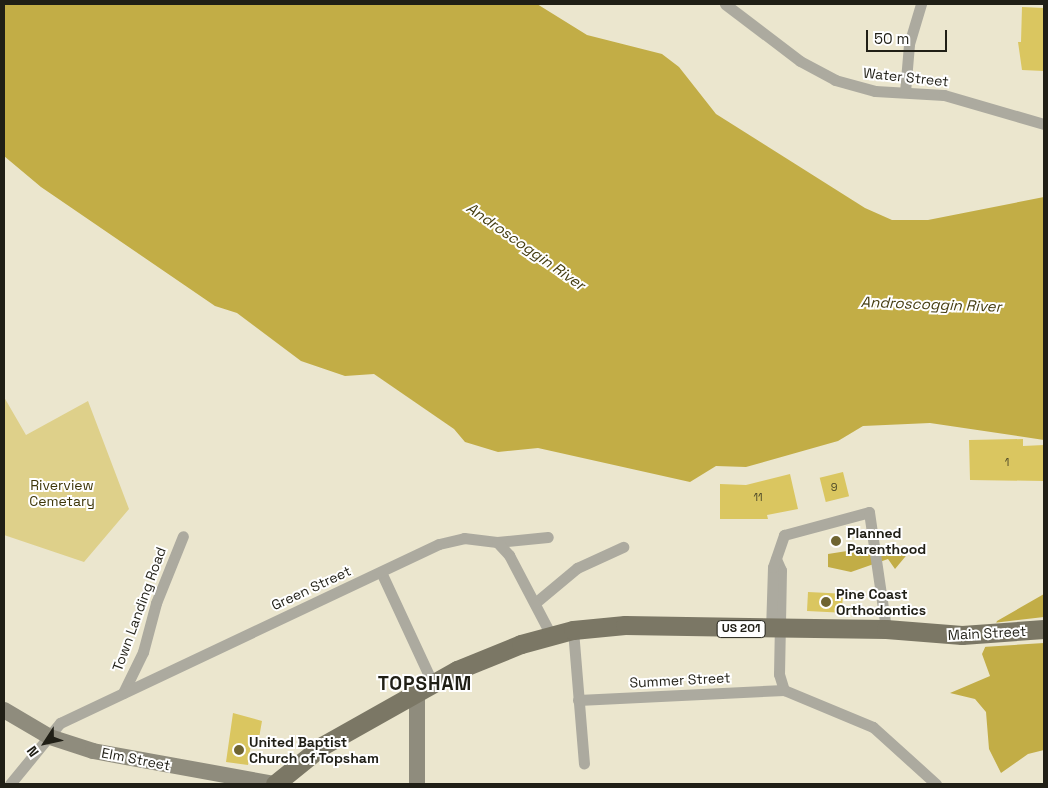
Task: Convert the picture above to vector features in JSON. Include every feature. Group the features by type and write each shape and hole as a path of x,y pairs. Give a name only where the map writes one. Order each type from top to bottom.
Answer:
{"main road":[{"name":"US 201","path":"275,784 322,746 425,688 480,660 551,635 573,630 625,625 775,631 886,629"},
{"name":"Main Street","path":"886,629 930,634 996,635 1044,629"},
{"path":"417,784 425,688"},
{"name":"Elm Street","path":"4,710 50,737 131,759 275,784"}],"street":[{"name":"Water Street","path":"725,4 800,61 835,80 965,100 1044,124"},
{"path":"735,4 742,16"},
{"path":"905,92 909,44 921,4"},
{"path":"784,690 775,631 781,570 776,558 780,540 794,531 870,512 886,629"},
{"name":"Town Landing Road","path":"123,693 143,652 156,602 183,536"},
{"name":"Green Street","path":"10,784 60,723 438,544 464,538 497,542 548,537"},
{"path":"497,542 535,603 551,635"},
{"path":"535,603 577,568 623,547"},
{"path":"381,572 425,688"},
{"path":"573,630 584,764"},
{"name":"Summer Street","path":"578,700 784,690 861,720 895,744 936,784"}],"green space":[{"name":"Riverview Cemetary","path":"4,397 26,435 88,401 129,509 84,562 4,535"}],"water":[{"name":"Androscoggin River","path":"4,4 537,4 587,35 662,54 679,67 716,114 865,208 892,220 928,220 1044,197 1044,440 930,423 863,426 838,441 746,467 716,466 690,482 538,448 498,452 465,442 454,429 374,374 345,376 301,361 237,313 215,306 41,187 4,156"},
{"path":"866,548 910,551 895,569 888,559 851,572 828,567 828,554"},
{"path":"1044,594 1044,750 1028,754 1001,773 989,749 986,712 975,699 950,693 990,676 982,654 997,621"}],"pier":[{"path":"1044,617 1044,643 983,647 993,623"}],"building":[{"path":"1022,7 1044,8 1044,71 1022,70 1018,42 1021,42"},
{"path":"1023,439 1023,446 1044,445 1044,481 970,480 969,440"},
{"path":"843,472 849,496 826,502 820,478"},
{"path":"790,474 798,509 767,515 768,519 720,519 720,484 746,485"},
{"name":"Pine Coast Orthodontics","path":"808,592 843,594 842,613 807,611"},
{"name":"United Baptist Church of Topsham","path":"233,713 262,721 259,738 252,736 248,765 226,762"}],"place":[{"name":"Planned Parenthood","path":"836,541"},
{"name":"Pine Coast Orthodontics","path":"826,602"},
{"name":"United Baptist Church of Topsham","path":"239,750"}],"district":[{"name":"TOPSHAM","path":"425,684"}]}
